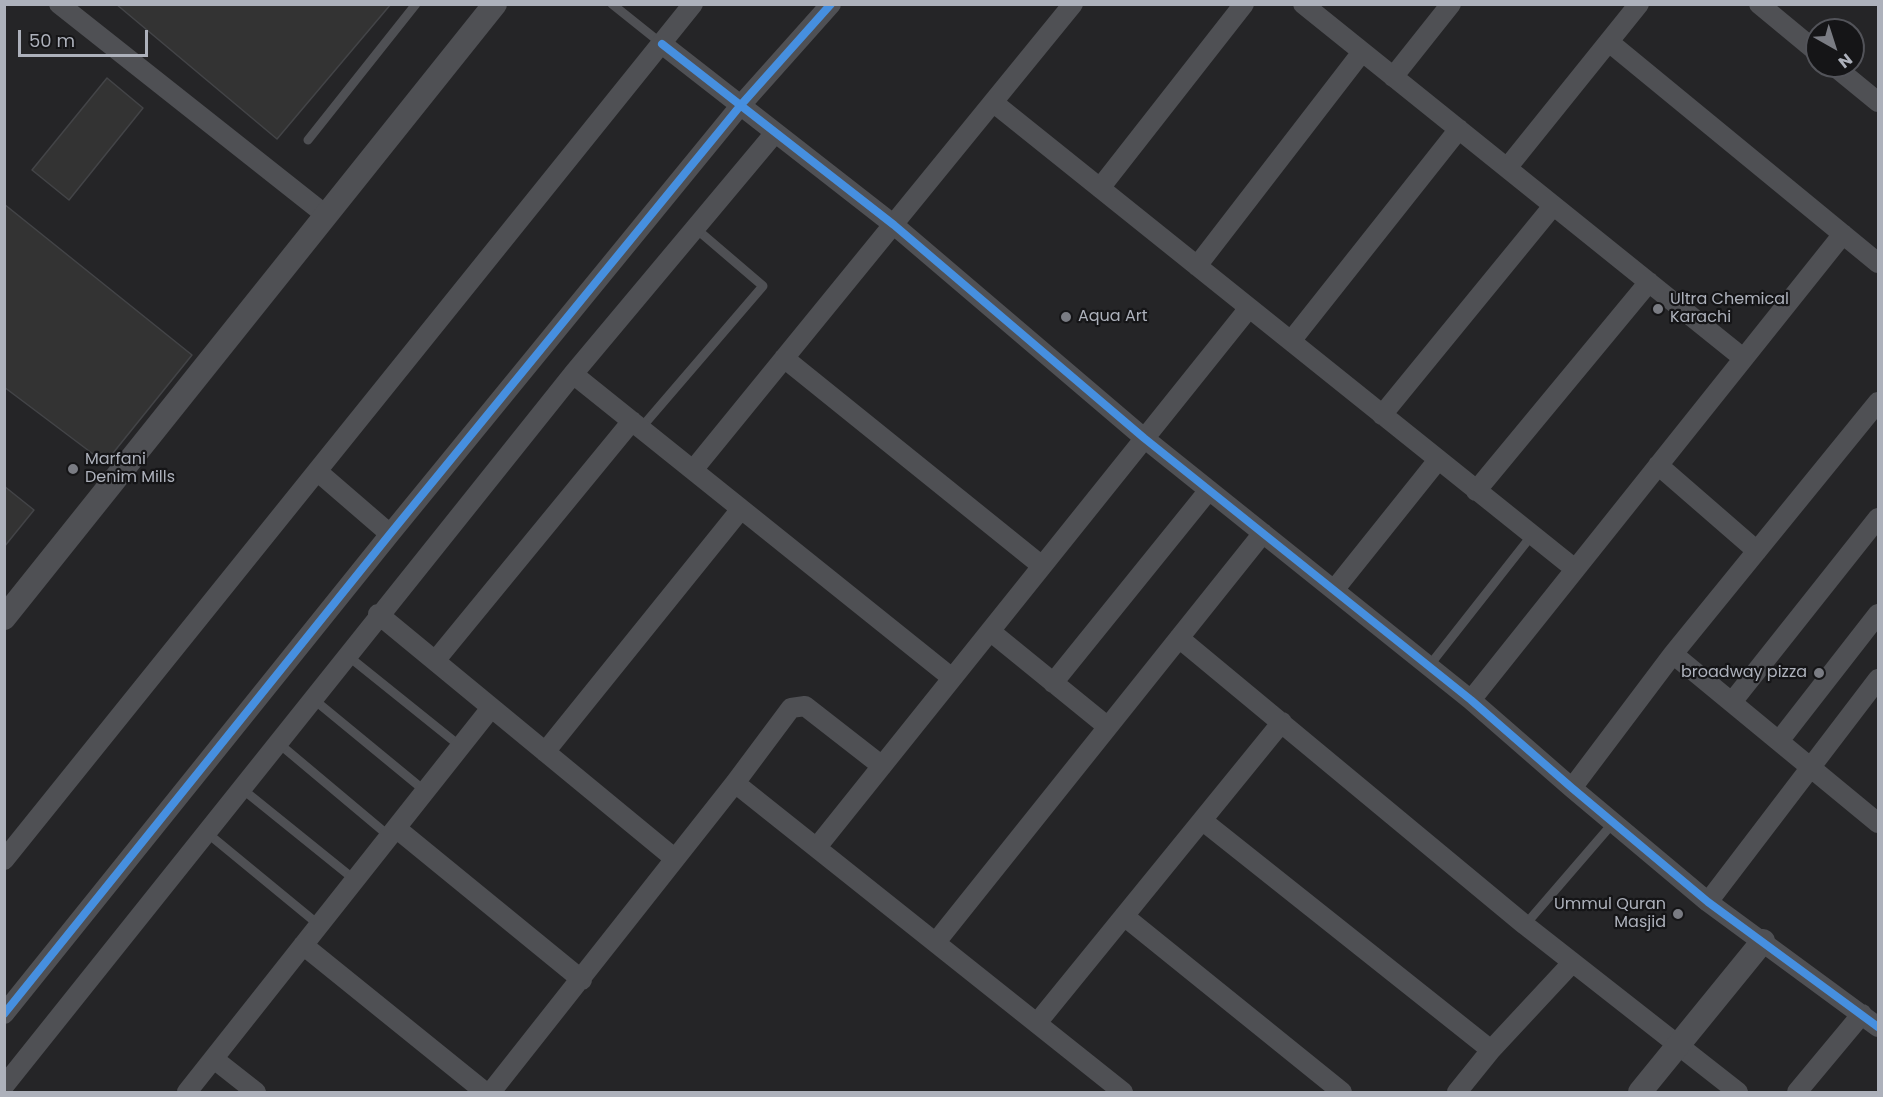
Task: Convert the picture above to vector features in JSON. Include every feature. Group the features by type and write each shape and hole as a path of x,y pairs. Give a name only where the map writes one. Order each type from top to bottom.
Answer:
{"street":[{"path":"59,4 327,216"},
{"path":"4,618 495,4"},
{"path":"4,860 693,4"},
{"path":"4,1014 390,534 740,106 831,4"},
{"path":"693,470 1073,4"},
{"path":"1100,188 1244,4"},
{"path":"1303,4 1743,358"},
{"path":"1393,77 1451,4"},
{"path":"1507,168 1639,4"},
{"path":"1759,4 1805,42"},
{"path":"1609,42 1878,263"},
{"path":"662,44 774,134 894,225 1144,438 1471,700 1708,902 1878,1027"},
{"path":"1197,266 1362,52"},
{"path":"1849,78 1878,102"},
{"path":"994,103 1575,569"},
{"path":"1291,341 1459,129"},
{"path":"4,1086 378,614 694,227 774,134"},
{"path":"1382,415 1553,206"},
{"path":"1471,700 1843,234"},
{"path":"1476,491 1648,282"},
{"path":"818,847 1249,308"},
{"path":"784,358 1042,566"},
{"path":"573,374 952,678"},
{"path":"1572,788 1673,654 1757,551 1872,425 1878,402"},
{"path":"435,662 637,425"},
{"path":"1334,590 1438,460"},
{"path":"1658,465 1757,551"},
{"path":"317,471 390,534"},
{"path":"1053,683 1209,490"},
{"path":"545,752 741,509"},
{"path":"1732,702 1878,518"},
{"path":"936,942 1263,533"},
{"path":"378,614 674,858"},
{"path":"1779,741 1878,614"},
{"path":"990,631 1108,727"},
{"path":"1179,638 1525,925 1738,1092"},
{"path":"1673,654 1878,823"},
{"path":"1708,902 1878,679"},
{"path":"491,1092 582,980 791,708 805,706 882,766"},
{"path":"187,1092 491,708"},
{"path":"1037,1023 1282,722"},
{"path":"735,783 1037,1023 1116,1090"},
{"path":"1203,821 1491,1050"},
{"path":"393,832 582,980"},
{"path":"1124,916 1342,1092"},
{"path":"1640,1092 1679,1047 1762,941"},
{"path":"303,945 485,1092"},
{"path":"1457,1092 1491,1050 1572,963"},
{"path":"1797,1092 1862,1014"},
{"path":"214,1059 256,1092"}],"lane":[{"path":"308,140 416,4"},
{"path":"612,4 662,44"},
{"path":"637,425 764,286 694,227"},
{"path":"1429,666 1532,535"},
{"path":"346,655 460,746"},
{"path":"312,698 425,791"},
{"path":"276,742 393,832"},
{"path":"241,788 355,880"},
{"path":"1525,925 1613,823"},
{"path":"206,832 319,925"}],"shaded area":[{"path":"5,5 1878,5 1878,1092 5,1092"}],"building":[{"path":"116,4 391,4 277,139"},
{"path":"107,78 143,108 69,200 32,170"},
{"path":"4,204 192,355 105,463 4,387"},
{"path":"4,486 34,510 4,547"}],"cycle path":[{"path":"4,1014 390,534 740,106 831,4"},
{"path":"662,44 894,225 1144,438 1471,700 1708,902 1878,1027"}],"place":[{"name":"Ultra Chemical Karachi","path":"1658,309"},
{"name":"Aqua Art","path":"1066,317"},
{"name":"Marfani Denim Mills","path":"73,469"},
{"name":"broadway pizza","path":"1819,673"},
{"name":"Ummul Quran Masjid","path":"1678,914"}]}
